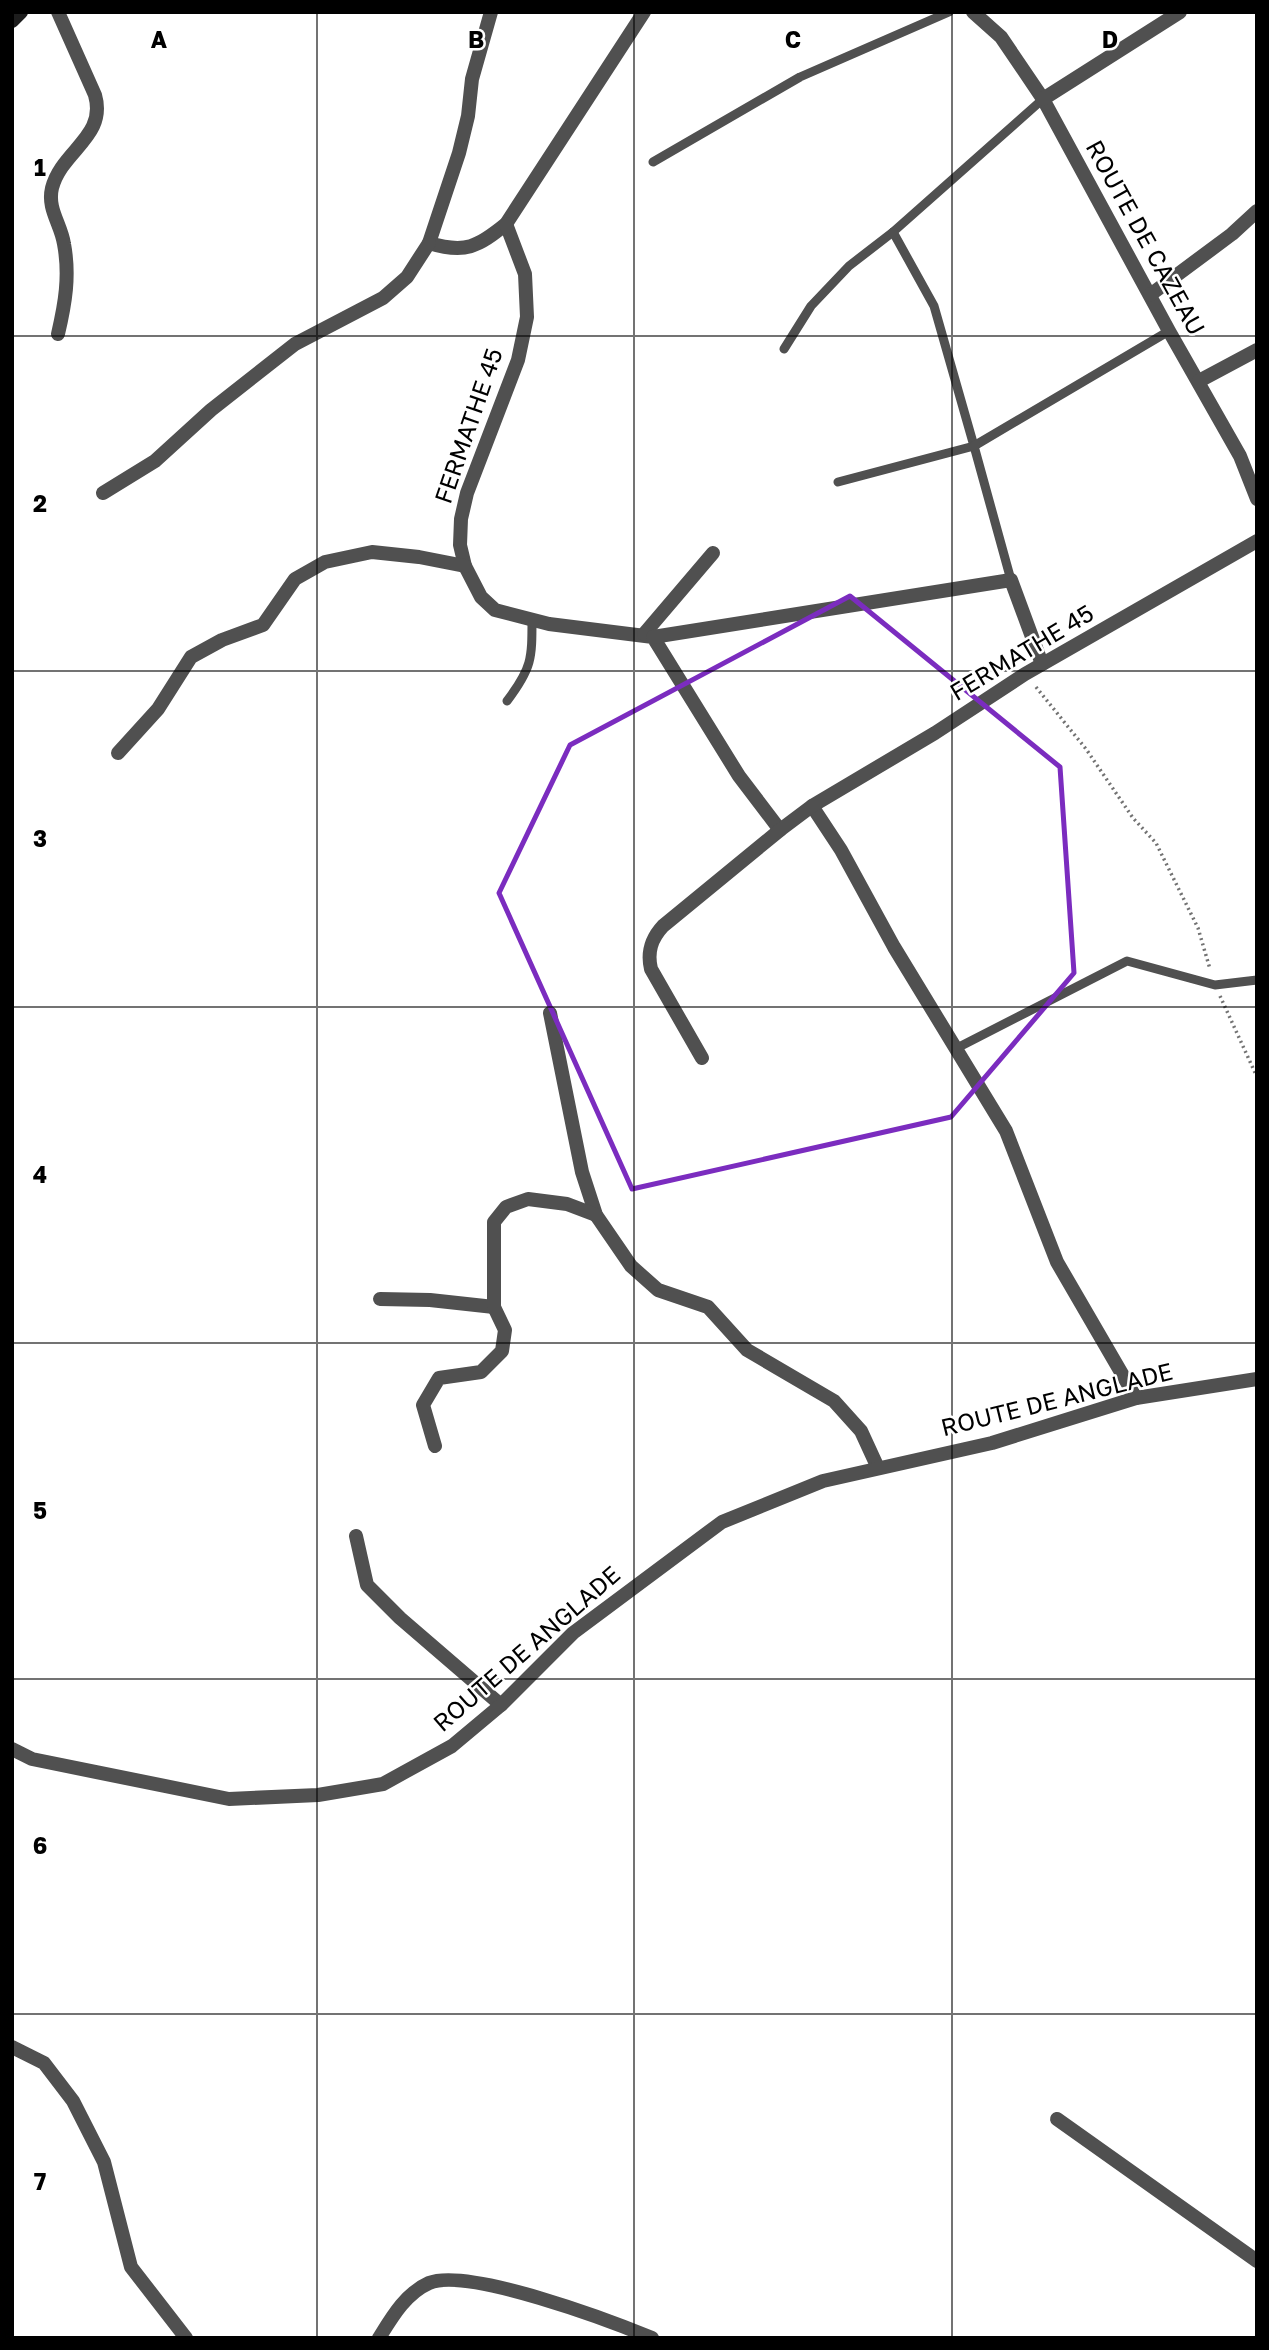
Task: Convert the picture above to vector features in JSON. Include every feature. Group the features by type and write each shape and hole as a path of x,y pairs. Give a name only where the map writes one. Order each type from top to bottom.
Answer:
{"street":[{"path":"58,12 96,95 99,109 96,124 61,169 52,188 51,211 64,240 67,266 66,299 58,334"},
{"path":"103,493 155,461 211,410 295,344 383,299 407,277 429,243 459,153 468,116 472,79 491,12"},
{"path":"429,243 446,248 481,244 506,224 644,12"},
{"name":"ROUTE DE CAZEAU","path":"973,12 1001,37 1043,99 1240,456 1257,499"},
{"path":"1043,99 1180,12"},
{"path":"1150,295 1232,234 1257,211"},
{"name":"FERMATHE 45","path":"506,224 525,274 527,317 518,360 467,493 461,519 460,545 465,566 481,597 495,610 573,627 649,635 1011,580"},
{"path":"1199,381 1257,350"},
{"name":"FERMATHE 45","path":"702,1059 651,969 651,946 654,936 663,926 812,806 935,733 1042,664 1257,541"},
{"path":"118,753 158,709 191,657 222,640 264,625 295,579 325,562 372,552 419,556 465,566"},
{"path":"713,553 649,635 739,776 780,830"},
{"path":"1011,580 1042,664"},
{"path":"812,806 841,849 894,947 1006,1131 1057,1262 1136,1398"},
{"path":"550,1013 582,1172 596,1215 631,1266 658,1290 708,1307 747,1350 834,1401 861,1431 878,1468"},
{"path":"435,1446 423,1405 439,1378 481,1372 502,1351 505,1330 494,1307 494,1222 506,1207 528,1199 567,1204 596,1215"},
{"path":"380,1299 430,1300 494,1307"},
{"name":"ROUTE DE ANGLADE","path":"12,1749 32,1759 229,1800 318,1795 383,1784 452,1746 501,1705 573,1633 722,1522 823,1481 992,1443 1136,1398 1257,1379"},
{"path":"356,1536 367,1585 400,1618 501,1705"},
{"path":"12,2047 44,2063 73,2101 104,2162 131,2267 186,2338"},
{"path":"1057,2119 1257,2261"},
{"path":"379,2338 399,2305 430,2282 460,2280 509,2289 652,2338"}],"lane":[{"path":"653,162 800,77 949,12"},
{"path":"784,349 811,306 849,265 893,232 1043,99"},
{"path":"893,232 934,306 1011,580"},
{"path":"838,482 974,446 1169,331"},
{"path":"507,701 520,684 531,659 532,619"},
{"path":"957,1048 1127,961 1215,985 1257,980"}],"path":[{"path":"1026,674 1086,749 1133,818 1156,843 1198,928 1215,985 1257,1077"}],"highlighted area":[{"path":"850,596 1060,767 1074,973 951,1117 632,1189 499,893 570,745"}]}
